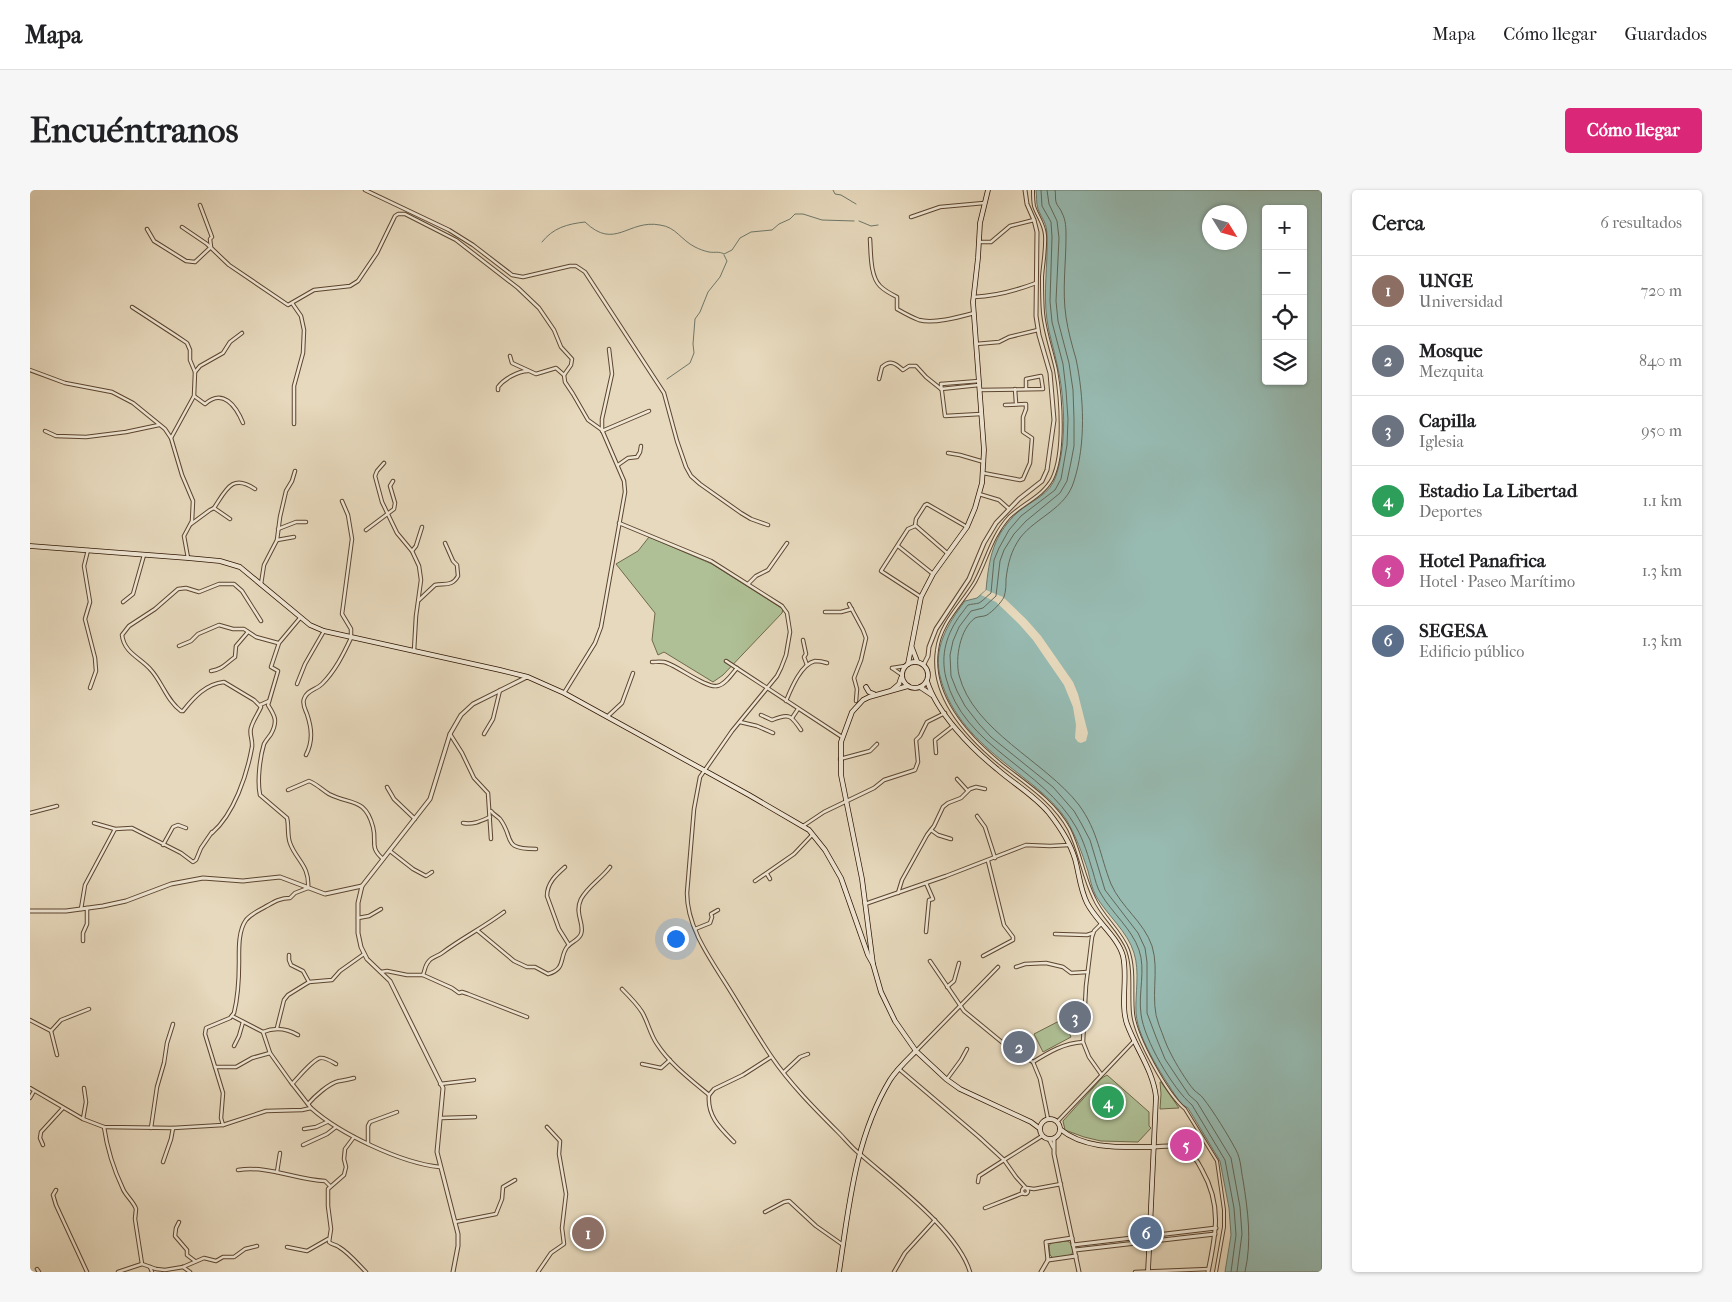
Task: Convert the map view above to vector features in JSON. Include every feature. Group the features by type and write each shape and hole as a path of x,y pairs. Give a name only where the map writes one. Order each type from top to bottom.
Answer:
{"main road":[{"path":"890,691 896,686 906,665 921,597 933,574 967,527 979,494 984,462 974,297 980,223 988,190"},
{"path":"30,546 231,563 240,567 300,618 324,631 528,677 564,693 803,826 813,834 825,850 841,878 868,955 873,964"},
{"path":"912,643 917,661"},
{"path":"906,665 917,661 924,664 928,673 927,681 935,698 954,725 976,751 1048,812 1069,844 1086,902 1118,945 1123,956 1126,1020 1153,1079 1156,1097 1148,1271"},
{"path":"902,676 908,686"},
{"path":"927,681 920,687 908,686 866,698 852,712 842,737 840,759 865,904 873,964 886,1004 916,1051 946,1079 960,1088 1031,1122 1040,1132 1054,1138 1068,1136"},
{"path":"866,687 871,693 876,694"},
{"path":"920,687 935,698"},
{"path":"855,914 866,912"},
{"path":"839,1272 858,1153 891,1078 916,1051"},
{"path":"1031,1122 1042,1122 1048,1118 1057,1122 1060,1129 1068,1136 1093,1144 1106,1146 1154,1146"},
{"path":"1040,1132 1042,1122"},
{"path":"1054,1138 1060,1129"}],"street":[{"path":"364,190 449,230 473,245 512,276 523,277 570,266 576,266 585,272 664,393 677,441 691,476 741,513 768,525"},
{"path":"924,664 938,625 969,579 984,543 996,523 1008,508 1042,481 1047,470 1054,420 1050,372 1038,330 1036,305 1037,240 1034,220 1028,209 1025,190"},
{"path":"1033,190 1034,206 1043,223 1045,236 1042,278 1045,330 1056,371 1060,398 1060,435 1057,462 1053,478 1047,486 1008,518 987,552 975,582 943,630 936,650 938,680 948,703 972,738 1001,764 1044,797 1066,824 1078,848 1093,897 1126,946 1130,958 1133,1016 1136,1027 1159,1075 1179,1104 1185,1109 1217,1161 1224,1210 1224,1227 1216,1272"},
{"path":"911,217 940,207 984,204"},
{"path":"147,229 154,241 190,262 196,262 211,247 210,239 212,237 200,205"},
{"path":"182,227 211,247 234,269 287,305 314,290 350,286 358,281 377,253 395,216 405,214 456,240 537,305 554,330 561,347 572,359 571,365 564,375 565,382 588,420 602,430"},
{"path":"979,242 991,242 1010,226 1034,220"},
{"path":"870,239 874,275 882,288 897,297 897,309 908,316 923,320 944,320 974,313"},
{"path":"974,297 995,296 1036,283"},
{"path":"292,303 303,323 304,341 303,353 294,386 294,424"},
{"path":"132,308 187,343 190,350 190,360 195,372 194,396 181,416 171,438"},
{"path":"976,344 999,342 1038,330"},
{"path":"195,372 200,366 223,353 230,342 242,333"},
{"path":"564,693 595,642 601,627 625,485 602,430 602,419 612,374 609,349"},
{"path":"510,356 512,363 536,374 554,368 564,375"},
{"path":"879,379 882,367 892,362 903,370 909,366 916,366 926,377 939,385 979,385 1040,390 1043,389 1041,376 1026,379 1026,388"},
{"path":"30,370 61,382 112,392 133,403 171,438 182,475 193,501 193,515 184,536 188,558"},
{"path":"498,390 501,383 520,372 530,371"},
{"path":"939,385 945,416 982,414"},
{"path":"941,389 979,385"},
{"path":"1015,389 1016,403"},
{"path":"194,396 205,404 210,400 220,397 224,398 236,410 243,423"},
{"path":"983,473 1017,480 1023,479 1030,463 1032,438 1023,432 1023,417 1026,404 1005,404"},
{"path":"602,430 649,411"},
{"path":"45,431 56,436 86,437 126,432 159,425"},
{"path":"618,465 628,458 637,457 641,446"},
{"path":"948,453 984,462"},
{"path":"384,463 375,476 382,502 397,533 412,551 419,566 421,580 414,652"},
{"path":"261,584 264,565 277,540 286,491 295,471"},
{"path":"366,530 388,515 395,507 390,486 393,481"},
{"path":"190,524 214,508 225,492 236,483 246,482 255,489"},
{"path":"979,494 999,500 1008,508"},
{"path":"306,756 312,740 304,697 308,692 319,687 332,672 351,638 351,629 342,614 352,539 348,515 342,501"},
{"path":"948,554 916,526 916,519 925,505 927,504 967,527"},
{"path":"214,508 230,519"},
{"path":"278,529 296,522 306,522"},
{"path":"619,523 711,560 782,606 788,613 790,632 786,655 777,676 740,722 700,778 696,797 687,903 695,929 704,949 772,1057 817,1112 858,1153 947,1233 962,1254 970,1272"},
{"path":"916,526 908,529 881,572 921,597"},
{"path":"412,551 416,546 422,528"},
{"path":"277,540 294,537"},
{"path":"418,601 435,585 448,585 456,580 458,576 457,565 453,561 445,543"},
{"path":"748,584 756,576 768,570 788,543"},
{"path":"898,546 933,574"},
{"path":"88,550 84,566 90,602 85,619 95,658 96,671 90,688"},
{"path":"123,602 133,594 144,555"},
{"path":"260,705 224,682 209,687 197,694 181,711 166,693 153,672 125,647 122,635 129,626 155,609 178,589 186,588 199,592 219,584 231,584 242,591 261,621"},
{"path":"849,604 863,630 866,640 854,678 857,689 856,701"},
{"path":"825,612 841,612 852,609"},
{"path":"300,618 278,643 271,667 278,670 269,701 269,706 274,713 275,720 264,745 258,779 262,798 287,818 290,843 306,870 308,888"},
{"path":"179,646 191,641 198,634 216,626 240,628 256,636 278,643"},
{"path":"297,684 317,641 324,631"},
{"path":"210,671 222,668 235,657 236,646 248,632"},
{"path":"803,640 806,654 804,657 807,665"},
{"path":"726,661 842,737"},
{"path":"786,701 794,682 807,665 815,661 827,663"},
{"path":"652,662 666,662 689,676 714,686 720,686 726,682 737,668"},
{"path":"902,676 892,668 906,665"},
{"path":"608,717 622,703 634,674"},
{"path":"452,1272 458,1239 437,1149 443,1093 390,981 364,954 359,940 358,896 362,886 425,807 432,794 450,734 456,722 468,709 479,701 528,677"},
{"path":"484,734 490,727 493,719 500,690"},
{"path":"260,705 269,701"},
{"path":"94,823 115,829 132,828 181,853 193,862 196,860 200,848 224,819 243,783 252,747 250,729 260,710 260,705"},
{"path":"792,718 798,709"},
{"path":"803,826 824,812 874,788 888,779 909,774 915,770 918,762 916,740 927,722 944,712"},
{"path":"761,714 772,720 789,716 801,730"},
{"path":"740,722 757,726 773,733"},
{"path":"936,753 935,740 954,725"},
{"path":"450,734 474,778 488,793 491,838"},
{"path":"840,759 870,751 877,744"},
{"path":"957,779 967,790"},
{"path":"288,790 309,781 332,795 355,802 363,807 373,827 375,850 384,859"},
{"path":"388,787 394,799 415,819"},
{"path":"898,893 902,880 943,807 961,798 967,790 976,787 985,789"},
{"path":"30,813 57,806"},
{"path":"490,810 501,820 508,840 514,846 523,849 536,849"},
{"path":"977,816 985,827 996,858"},
{"path":"463,823 476,823 490,817"},
{"path":"163,844 173,827 186,828"},
{"path":"212,833 215,828"},
{"path":"81,909 85,885 115,829"},
{"path":"931,830 938,836 951,839"},
{"path":"754,881 794,854 813,834"},
{"path":"865,904 988,861 1026,845 1050,846 1069,844"},
{"path":"390,851 419,873 426,876 432,872"},
{"path":"983,956 1013,940 1013,937 1004,925 988,861"},
{"path":"565,867 554,876 547,891 547,896 559,929 569,945"},
{"path":"478,931 514,961 527,967 535,967 548,974 555,972 561,965 564,952 581,935 582,931 578,916 580,902 588,889 610,867"},
{"path":"767,874 770,879"},
{"path":"30,911 81,909 126,901 172,884 203,878 243,880 280,877 325,894 362,886"},
{"path":"926,883 933,899 929,900 926,932"},
{"path":"223,1125 221,1118 222,1094 205,1034 206,1028 232,1016 235,1008 238,953 242,927 252,914 276,900 290,898 295,893 308,888"},
{"path":"83,941 83,933 87,924 87,908"},
{"path":"358,918 369,916 381,909"},
{"path":"695,929 710,923 711,914 718,910"},
{"path":"423,975 430,958 478,931 504,912"},
{"path":"1055,934 1087,935 1093,933 1101,924"},
{"path":"1093,933 1083,1042 1086,1052 1101,1074"},
{"path":"277,1028 284,1000 297,988 310,982 332,980 364,954"},
{"path":"289,955 288,960 291,965 303,971 310,982"},
{"path":"930,961 959,1006 1002,1042 1033,1062 1040,1079 1048,1118"},
{"path":"947,987 954,981 959,963"},
{"path":"1016,967 1025,964 1046,964 1063,967 1071,973 1088,972"},
{"path":"916,1051 998,968"},
{"path":"381,972 388,971 407,976 423,975 460,993 468,994 527,1016"},
{"path":"622,989 638,1006 652,1036 670,1060 684,1076 709,1094"},
{"path":"52,1031 61,1020 89,1009"},
{"path":"232,1016 263,1032 277,1028 291,1031 298,1035"},
{"path":"30,1020 52,1031"},
{"path":"234,1046 243,1022"},
{"path":"151,1128 157,1087 173,1024"},
{"path":"52,1031 57,1055"},
{"path":"263,1032 270,1053 292,1084 311,1108 327,1122 368,1144 416,1162 440,1167"},
{"path":"1057,1122 1135,1040"},
{"path":"1033,1062 1058,1048 1083,1042"},
{"path":"946,1079 967,1049"},
{"path":"215,1067 236,1067 252,1058 270,1053"},
{"path":"784,1072 800,1057 808,1054"},
{"path":"709,1094 772,1057"},
{"path":"292,1084 313,1062 321,1058 336,1064"},
{"path":"642,1064 662,1068 670,1060"},
{"path":"898,1069 1004,1160 1027,1189"},
{"path":"308,1104 320,1092 335,1083 354,1078"},
{"path":"440,1084 474,1080"},
{"path":"30,1088 83,1119 104,1127 173,1128 223,1125 266,1111 311,1108"},
{"path":"83,1119 86,1102 84,1088"},
{"path":"30,1098 34,1091"},
{"path":"709,1094 710,1108 715,1121 734,1142"},
{"path":"43,1145 40,1138 41,1132 64,1108"},
{"path":"368,1144 368,1126 370,1122 397,1112"},
{"path":"441,1118 475,1117"},
{"path":"304,1129 316,1127 327,1122"},
{"path":"303,1145 327,1134 336,1126"},
{"path":"104,1127 107,1145 116,1171 124,1191 136,1209 135,1219 142,1264"},
{"path":"538,1272 551,1253 564,1244 562,1228 566,1194 558,1154 560,1141 547,1127"},
{"path":"163,1162 172,1139 173,1128"},
{"path":"978,1182 979,1176 1035,1139 1040,1132"},
{"path":"287,1247 307,1252 328,1238 331,1229 328,1206 330,1186 344,1175 346,1167 345,1149 355,1137"},
{"path":"1054,1138 1053,1147 1060,1184 1080,1272"},
{"path":"1134,1272 1208,1270 1216,1234 1216,1213 1213,1193 1198,1162 1183,1148 1154,1146"},
{"path":"277,1172 280,1153"},
{"path":"238,1170 246,1168 277,1172 307,1180 325,1181 330,1186"},
{"path":"455,1222 496,1214 502,1199 503,1187 515,1180"},
{"path":"1021,1183 1023,1191"},
{"path":"985,1208 1027,1189 1060,1184"},
{"path":"56,1190 53,1195 56,1205 87,1272"},
{"path":"765,1212 789,1201 816,1226 843,1246"},
{"path":"894,1272 906,1253 934,1220"},
{"path":"179,1222 175,1236 187,1250 187,1256 195,1261"},
{"path":"1075,1250 1216,1228"},
{"path":"1181,1232 1182,1238"},
{"path":"1073,1245 1216,1234"},
{"path":"328,1238 329,1242 342,1249 366,1272"},
{"path":"1041,1272 1048,1260 1046,1242 1072,1238"},
{"path":"118,1272 142,1264 161,1270 183,1267 204,1258 214,1262 223,1257 234,1257 245,1249 257,1246"},
{"path":"1048,1260 1076,1256"},
{"path":"150,1267 152,1272"},
{"path":"183,1267 190,1272"}],"green space":[{"path":"649,537 712,564 783,609 782,613 723,675 713,682 664,652 658,655 652,640 655,613 616,564 638,551"},
{"path":"1063,1019 1071,1037 1043,1052 1034,1034"},
{"path":"1107,1075 1149,1112 1149,1126 1151,1128 1138,1142 1101,1141 1065,1130 1063,1121 1102,1078"},
{"path":"1161,1082 1179,1108 1160,1109"},
{"path":"1067,1241 1071,1243 1073,1252 1071,1255 1053,1258 1050,1255 1049,1246 1051,1243"}],"water":[{"path":"1036,190 1322,190 1322,1272 1225,1272 1231,1235 1229,1208 1220,1161 1188,1108 1181,1104 1161,1072 1142,1036 1136,1013 1137,968 1131,945 1096,896 1081,851 1066,819 1045,796 995,755 966,726 951,705 941,680 938,658 947,628 965,601 977,598 986,590 991,557 1003,529 1018,512 1050,488 1060,463 1064,420 1062,391 1046,310 1047,232 1037,207"}],"pier":[{"path":"986,590 1003,597 1026,619 1041,636 1073,682 1088,733 1086,741 1081,743 1075,738 1076,725 1073,707 1064,685 1033,640 1019,624 996,602 981,595"}],"waterway":[{"path":"833,190 835,194 841,195 856,204"},
{"path":"542,242 556,230 578,223 585,222 605,234 622,232 649,224 666,226 697,248 707,252 724,254 732,250 740,238 751,232 772,230 795,214 803,214 822,220 854,221"},
{"path":"859,221 871,226 878,225"},
{"path":"667,379 690,363 694,353 695,319 708,292 720,277 727,261 724,255"}],"place":[{"name":"Capilla","path":"1075,1017"},
{"name":"Mosque","path":"1019,1047"},
{"name":"Estadio La Libertad","path":"1108,1102"},
{"name":"Hotel Panafrica","path":"1186,1145"},
{"name":"UNGE","path":"588,1233"},
{"name":"SEGESA","path":"1146,1233"}]}
